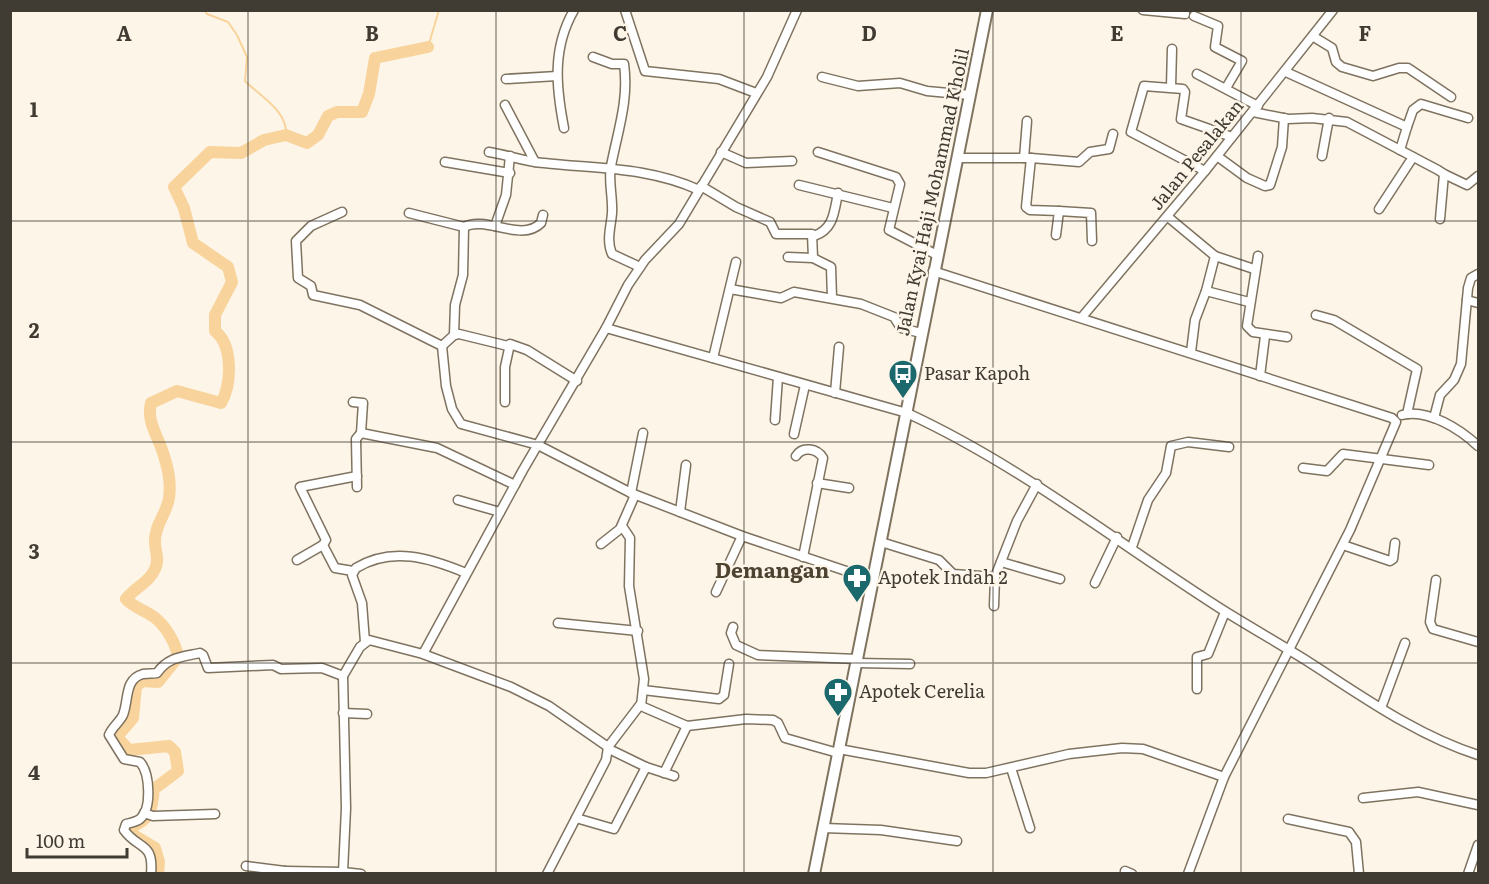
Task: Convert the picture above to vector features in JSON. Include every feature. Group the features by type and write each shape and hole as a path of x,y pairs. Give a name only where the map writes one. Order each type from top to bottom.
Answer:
{"main road":[{"name":"Jalan Kyai Haji Mohammad Kholil","path":"814,873 987,10"}],"street":[{"path":"564,128 557,76 564,27 574,10"},
{"path":"625,10 645,71 719,79 756,93"},
{"path":"423,654 500,512 577,381 640,267 674,231 777,57 797,10"},
{"path":"1143,10 1190,15 1218,26 1215,47 1242,61 1226,88"},
{"name":"Jalan Pesalakan","path":"1082,318 1168,217 1333,11"},
{"path":"1314,37 1332,48 1336,62 1342,67 1373,76 1399,68 1408,68 1451,97"},
{"path":"1171,87 1172,49"},
{"path":"593,57 612,64 640,60"},
{"path":"624,64 627,85 625,105 610,169 613,200 609,247 617,258 640,267"},
{"path":"1286,72 1407,128"},
{"path":"1197,74 1226,88 1255,109 1284,118 1329,118 1347,122 1467,185 1479,176"},
{"path":"506,79 557,76"},
{"path":"822,76 858,86 900,83 927,91 970,95"},
{"path":"1205,171 1131,131 1144,85 1185,90 1180,117 1183,120 1232,136"},
{"path":"1400,150 1413,110 1421,104 1468,118"},
{"path":"505,105 535,162"},
{"path":"1217,156 1247,178 1265,186 1270,184 1282,147 1284,118"},
{"path":"1322,156 1329,118"},
{"path":"1027,121 1026,207 1030,210 1092,213 1092,241"},
{"path":"957,158 1027,158 1082,162 1090,152 1109,149 1113,134"},
{"path":"489,152 535,162 669,177 700,188 770,222 776,234 809,233 814,236"},
{"path":"721,152 746,163 792,161"},
{"path":"818,152 896,177 900,184 889,230 937,255"},
{"path":"495,226 510,173 510,156"},
{"path":"1380,209 1413,157"},
{"path":"445,162 510,173"},
{"path":"1440,219 1444,174"},
{"path":"799,185 893,208"},
{"path":"814,236 827,231 831,225 838,193"},
{"path":"342,212 311,226 296,241 298,278 311,286 313,295 360,305 441,346"},
{"path":"1056,235 1059,212"},
{"path":"409,213 464,227 470,224 531,229 542,223 543,215"},
{"path":"1168,217 1215,256 1254,269"},
{"path":"454,335 455,305 464,275 464,227"},
{"path":"813,258 814,236"},
{"path":"1191,352 1194,320 1206,291 1215,256"},
{"path":"1258,256 1249,302 1248,330 1265,336 1287,337"},
{"path":"788,257 813,258 831,267 832,298"},
{"path":"713,358 736,262"},
{"path":"933,271 1191,352 1392,418 1396,422"},
{"path":"1434,418 1440,396 1454,380 1461,364 1471,278 1479,274"},
{"path":"730,289 781,298 794,292 832,298 872,308 897,318 901,328 921,333"},
{"path":"1206,291 1249,302"},
{"path":"1467,300 1479,303"},
{"path":"1188,873 1224,777 1342,545 1396,422 1407,414 1417,369 1334,320 1316,315"},
{"path":"606,328 907,413 937,427 1036,484 1225,612 1381,708 1445,742 1479,755"},
{"path":"441,346 454,335 459,334 508,346 513,344 527,350 577,381"},
{"path":"1260,376 1265,336"},
{"path":"441,346 446,386 453,410 461,424 538,446 633,494 742,536 873,580"},
{"path":"505,402 508,346"},
{"path":"835,393 839,347"},
{"path":"775,420 778,377"},
{"path":"794,434 805,385"},
{"path":"353,402 363,403 361,433 356,439 357,487"},
{"path":"1407,414 1434,418 1471,438 1479,446"},
{"path":"601,544 622,526 633,494 643,432"},
{"path":"361,433 437,448 516,485"},
{"path":"1132,547 1148,500 1166,473 1171,446 1188,442 1229,447"},
{"path":"796,456 802,449 822,456 803,557"},
{"path":"1303,468 1327,471 1343,454 1379,460 1416,461 1429,465"},
{"path":"680,512 686,465"},
{"path":"297,560 323,545 326,540 305,502 300,486 357,476"},
{"path":"817,483 849,488"},
{"path":"994,606 995,577 1036,484"},
{"path":"459,500 500,512"},
{"path":"546,873 576,818 609,748 640,705 643,690 638,631 629,586 630,538 622,526"},
{"path":"716,592 742,536"},
{"path":"1095,583 1117,537"},
{"path":"881,542 939,560 953,574 995,577"},
{"path":"1342,545 1390,561 1394,559 1395,543"},
{"path":"323,545 335,568 353,571 381,557 404,556 435,560 466,573"},
{"path":"1001,562 1060,579"},
{"path":"343,872 346,808 343,676 365,642 362,603 353,571"},
{"path":"1436,580 1430,622 1433,629 1479,642"},
{"path":"1197,689 1197,657 1208,654 1225,612"},
{"path":"558,623 638,631"},
{"path":"733,627 731,633 736,645 758,655 910,664"},
{"path":"365,642 375,640 423,654 536,699 609,748 646,767 674,776"},
{"path":"1381,708 1405,643"},
{"path":"147,814 148,784 144,766 140,762 124,759 109,735 122,716 130,683 143,674 157,674 164,663 200,653 208,668 273,665 281,669 322,668 343,676"},
{"path":"643,690 719,699 724,695 729,664"},
{"path":"640,705 687,726 746,719 773,720 778,723 785,738 838,751 969,773 986,773 1093,750 1143,749 1224,777"},
{"path":"344,713 367,714"},
{"path":"664,773 687,726"},
{"path":"576,818 614,829 646,767"},
{"path":"1011,768 1030,828"},
{"path":"1363,798 1418,792 1479,805"},
{"path":"151,873 152,858 148,850 130,838 124,830 126,824 147,814 215,814"},
{"path":"1288,819 1349,832 1356,842 1359,873"},
{"path":"823,828 881,830 957,841"},
{"path":"1468,873 1479,845"},
{"path":"246,866 285,872 361,873"}],"waterway":[{"path":"204,10 207,14 228,22 237,35 247,57 245,81 278,111 283,119 286,135"},
{"path":"428,47 439,10"},
{"path":"158,874 159,862 155,848 130,833 129,828 142,821 149,813 154,789 178,771 175,752 169,746 129,750 117,737 133,718 136,686 143,681 158,682 178,657 166,629 154,617 132,605 126,599 149,578 155,569 157,559 155,536 169,498 168,471 150,417 151,403 177,391 221,403 227,386 229,365 225,345 215,331 215,315 232,282 228,267 193,243 184,208 174,187 210,152 241,153 264,140 286,135 307,143 318,135 328,116 337,112 362,112 369,94 375,58 428,47"}],"place":[{"name":"Pasar Kapoh","path":"903,400"},
{"name":"Apotek Indah 2","path":"857,604"},
{"name":"Apotek Cerelia","path":"838,718"}],"district":[{"name":"Demangan","path":"772,571"}]}
